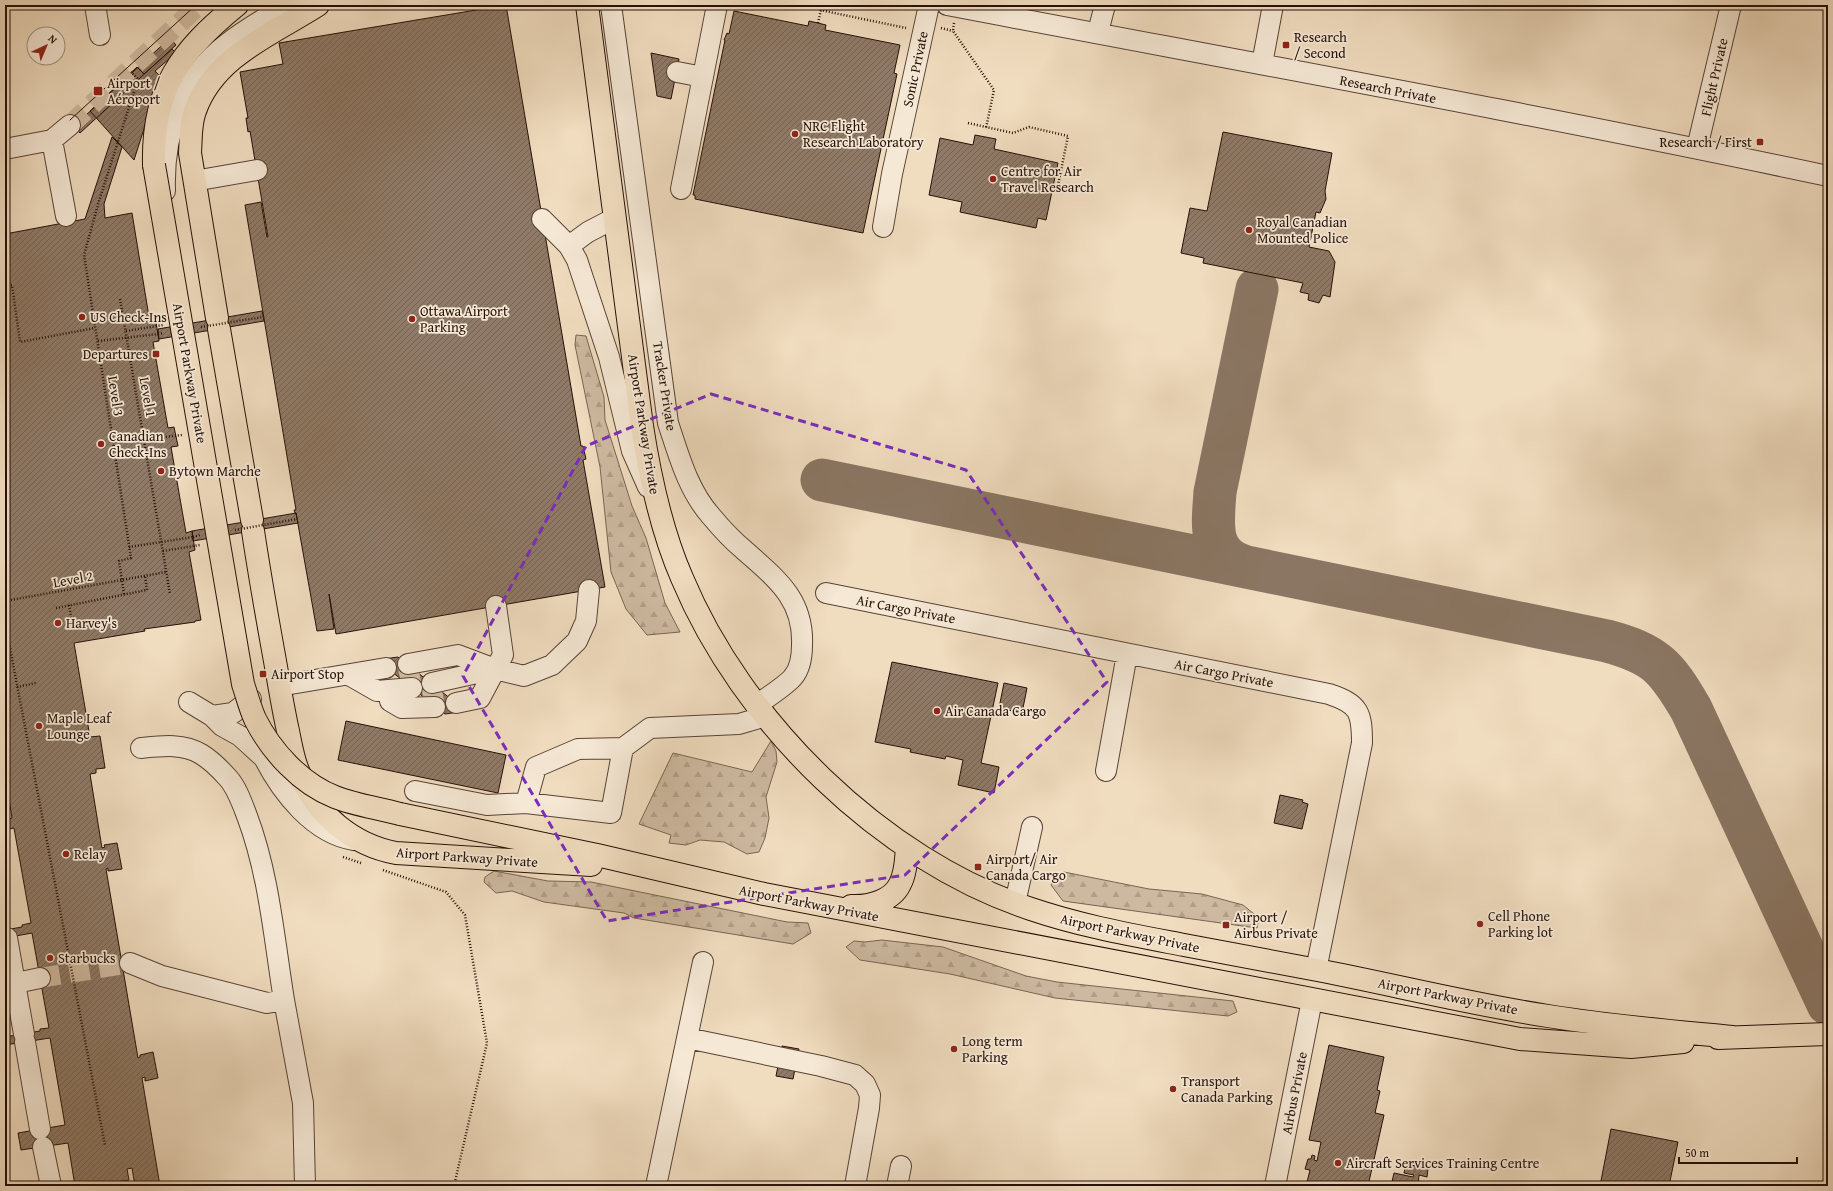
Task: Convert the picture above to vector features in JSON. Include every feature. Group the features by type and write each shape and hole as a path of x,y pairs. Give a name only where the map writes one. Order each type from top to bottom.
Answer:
{"highway":[{"name":"Airport Parkway Private","path":"237,5 191,46 179,63 168,83 160,104 156,128 154,149 155,173 243,684 259,726 275,749 294,771 314,786 333,796 353,803 597,855 812,904 1086,955 1312,1000 1520,1039 1585,1045 1631,1047 1732,1037 1828,1034"},
{"name":"Airport Parkway Private","path":"318,5 241,52 226,63 213,76 203,92 194,112 191,127 190,153 279,686 293,754 299,774 310,794 324,812 340,827 359,841 379,850 396,853 492,858 667,872"},
{"name":"Airport Parkway Private","path":"578,5 593,44"},
{"name":"Airport Parkway Private","path":"587,5 642,426 658,509 675,561 696,609 721,654 761,710 798,754 838,792 880,828 944,870 1015,903 1055,917 1112,932 1316,970 1546,1016 1627,1027 1732,1037"},
{"path":"812,904 857,907 884,900 894,893 900,884 904,873 907,846"},
{"path":"1312,1000 1316,970"}],"street":[{"path":"95,5 100,35"},
{"path":"263,757 251,699 166,203 164,177 167,145 172,124 182,97 189,85 214,54 228,42 287,5"},
{"name":"Tracker Private","path":"611,5 668,423 687,477 696,494 710,515 741,548 783,585 792,598 802,626 802,653 793,678 761,710"},
{"path":"681,189 717,5"},
{"name":"Sonic Private","path":"883,228 892,174 929,5"},
{"path":"1098,32 1105,5"},
{"path":"1262,64 1273,5"},
{"name":"Flight Private","path":"1697,148 1731,5"},
{"name":"Research Private","path":"952,6 1098,32 1697,148 1828,176"},
{"path":"677,72 703,77"},
{"path":"5,149 52,140 70,125"},
{"path":"52,140 66,216"},
{"path":"194,181 257,170"},
{"path":"541,212 565,241 577,260 609,357 632,451 658,509"},
{"path":"565,241 588,232 615,218"},
{"path":"370,687 402,708 421,685 475,662 495,669 524,676 552,665 577,641 586,622 589,590"},
{"name":"Air Cargo Private","path":"826,593 1329,694 1350,703 1360,715 1362,724 1362,743 1316,970"},
{"path":"370,687 421,685 480,698 503,655 496,606"},
{"path":"1106,771 1127,654"},
{"path":"279,686 370,687 421,685 495,669"},
{"path":"212,716 233,713 251,699"},
{"path":"188,702 212,716 222,726 240,736 263,757 289,796 310,818 328,832 343,839 359,841"},
{"path":"526,803 536,767 578,749 623,748 650,728 739,724 761,710"},
{"path":"141,748 167,745 183,748 199,753 215,764 229,779 237,792 253,832 262,864 284,1000 303,1103 305,1186"},
{"path":"415,791 487,805 526,803 611,814 623,748"},
{"path":"1015,903 1032,827"},
{"path":"6,931 50,1186"},
{"path":"656,1186 703,962"},
{"path":"130,963 162,976 266,1003 284,1000"},
{"path":"16,983 40,978"},
{"name":"Airbus Private","path":"1275,1186 1312,1000"},
{"path":"687,1038 821,1066 855,1075 860,1079 870,1095 855,1186"},
{"path":"897,1186 901,1166"}],"path":[{"path":"818,23 822,5"},
{"path":"952,6 953,31 994,90 986,128"},
{"path":"820,10 906,28 936,27 953,31"},
{"name":"Level 3","path":"129,546 84,255 117,142 138,79 131,72"},
{"path":"968,123 1013,133 1030,127 1068,136 1057,190"},
{"path":"5,286 12,285 20,342 95,328"},
{"name":"Level 1","path":"120,299 170,594"},
{"path":"196,328 263,317"},
{"path":"98,342 166,333"},
{"path":"230,530 297,519"},
{"path":"124,594 119,560 131,558 129,546 208,534"},
{"name":"Level 2","path":"5,601 166,572"},
{"path":"56,608 147,590 145,576"},
{"path":"69,605 74,629"},
{"path":"5,622 105,1145"},
{"path":"17,687 36,683"},
{"path":"340,856 363,864"},
{"path":"378,869 446,892 465,915 487,1043 454,1186"}],"highlighted area":[{"path":"711,394 966,470 1107,682 905,875 607,921 463,676 586,446"}],"green space":[{"path":"576,335 586,336 604,397 605,420 632,506 646,538 665,603 680,632 647,635 626,609 611,572 600,467 575,345"},
{"path":"771,741 776,751 777,762 766,797 769,818 765,838 759,852 747,854 724,842 700,840 686,845 669,843 671,835 639,824 673,753 752,772"},
{"path":"494,871 548,881 591,882 787,922 808,923 811,933 793,944 634,918 624,913 544,902 512,891 496,893 484,882 485,877"},
{"path":"1064,872 1149,889 1202,894 1243,905 1259,918 1257,928 1063,901 1051,885 1055,875"},
{"path":"882,940 943,947 1026,976 1057,982 1233,1001 1237,1012 1228,1016 1055,998 950,974 860,960 846,947 854,941 865,942"}],"building":[{"name":"Ottawa Airport Parking","path":"506,5 581,446 583,446 586,459 583,460 605,587 336,634 329,594 334,629 317,631 296,513 294,510 296,510 245,205 261,202 268,237 250,131 248,132 246,118 248,118 240,72 283,64 279,43"},
{"name":"NRC Flight Research Laboratory","path":"734,11 808,26 809,21 826,25 825,30 900,45 894,73 897,74 863,233 695,199 695,195 693,195 724,40 727,33 729,34"},
{"path":"170,38 176,45 80,133 74,126"},
{"path":"172,49 176,53 155,71 161,77 154,84 157,88 134,160 90,111 137,67 144,74"},
{"path":"651,53 679,59 671,99 657,96"},
{"name":"Royal Canadian Mounted Police","path":"1223,132 1332,153 1325,191 1326,199 1320,213 1316,212 1309,247 1329,251 1335,262 1330,297 1323,295 1319,303 1308,300 1309,294 1300,292 1303,283 1203,263 1204,258 1181,253 1190,208 1207,211"},
{"name":"Centre for Air Travel Research","path":"975,135 996,139 994,149 1058,163 1046,220 1038,218 1036,228 960,212 962,202 929,195 940,138 973,145"},
{"path":"112,137 122,147 104,204 105,218 132,213 150,323 156,322 159,341 153,342 168,428 174,427 178,446 171,447 186,533 192,531 195,550 189,552 201,620 144,629 145,631 74,643 90,737 100,736 105,768 96,769 96,773 90,774 102,848 105,847 104,845 117,843 122,869 108,871 108,868 106,869 138,1058 140,1055 153,1052 158,1078 145,1081 145,1077 142,1078 160,1186 135,1186 132,1168 127,1169 129,1180 93,1186 75,1186 68,1143 21,1150 18,1133 65,1125 50,1038 5,1045 5,1037 49,1028 32,933 5,938 5,930 22,927 22,925 31,923 14,828 5,830 5,820 12,818 5,773 5,234 85,219"},
{"path":"262,311 264,321 159,339 158,329"},
{"path":"296,513 298,523 193,541 192,531"},
{"path":"398,657 466,711 445,714 377,660"},
{"name":"Air Canada Cargo","path":"892,662 998,683 981,763 999,767 994,793 958,785 963,760 946,756 945,759 910,752 911,749 875,742"},
{"path":"1004,683 1027,688 1022,713 999,708"},
{"path":"346,721 506,755 498,793 338,760"},
{"path":"1280,795 1303,800 1302,802 1308,804 1302,829 1274,823"},
{"path":"1329,1045 1384,1057 1377,1090 1380,1091 1375,1113 1384,1115 1368,1186 1306,1186 1310,1170 1305,1169 1308,1159 1311,1159 1312,1155 1315,1156 1314,1160 1317,1161 1321,1142 1309,1140"},
{"path":"782,1046 799,1049 793,1079 776,1076"},
{"path":"1611,1129 1678,1142 1669,1186 1600,1186"},
{"path":"1406,1164 1416,1165 1428,1169 1427,1177 1419,1175 1418,1186 1391,1186 1394,1173 1413,1177 1414,1175 1404,1173"}],"taxiway":[{"path":"1243,566 1231,561 1223,554 1215,536 1213,515 1215,492 1257,289"},
{"path":"822,480 1607,641 1637,651 1658,664 1666,672 1691,709 1828,1004"}],"tunnel":[{"path":"70,125 199,5"},
{"path":"400,678 420,674"},
{"path":"423,697 444,693"},
{"path":"40,978 130,963"}],"tram line":[{"path":"70,120 196,5"}],"place":[{"name":"Research / Second","path":"1286,45"},
{"name":"Airport / Aéroport","path":"98,91"},
{"name":"NRC Flight Research Laboratory","path":"795,134"},
{"name":"Research / First","path":"1760,142"},
{"name":"Centre for Air Travel Research","path":"993,179"},
{"name":"Royal Canadian Mounted Police","path":"1249,230"},
{"name":"US Check-Ins","path":"82,317"},
{"name":"Ottawa Airport Parking","path":"412,319"},
{"name":"Departures","path":"156,354"},
{"name":"Canadian Check-Ins","path":"101,444"},
{"name":"Bytown Marche","path":"161,471"},
{"name":"Harvey's","path":"58,623"},
{"name":"Airport Stop","path":"263,674"},
{"name":"Air Canada Cargo","path":"937,711"},
{"name":"Maple Leaf Lounge","path":"39,726"},
{"name":"Relay","path":"66,854"},
{"name":"Airport/ Air Canada Cargo","path":"978,867"},
{"name":"Cell Phone Parking lot","path":"1480,924"},
{"name":"Airport / Airbus Private","path":"1226,925"},
{"name":"Starbucks","path":"50,958"},
{"name":"Long term Parking","path":"954,1049"},
{"name":"Transport Canada Parking","path":"1173,1089"},
{"name":"Aircraft Services Training Centre","path":"1338,1163"}]}
